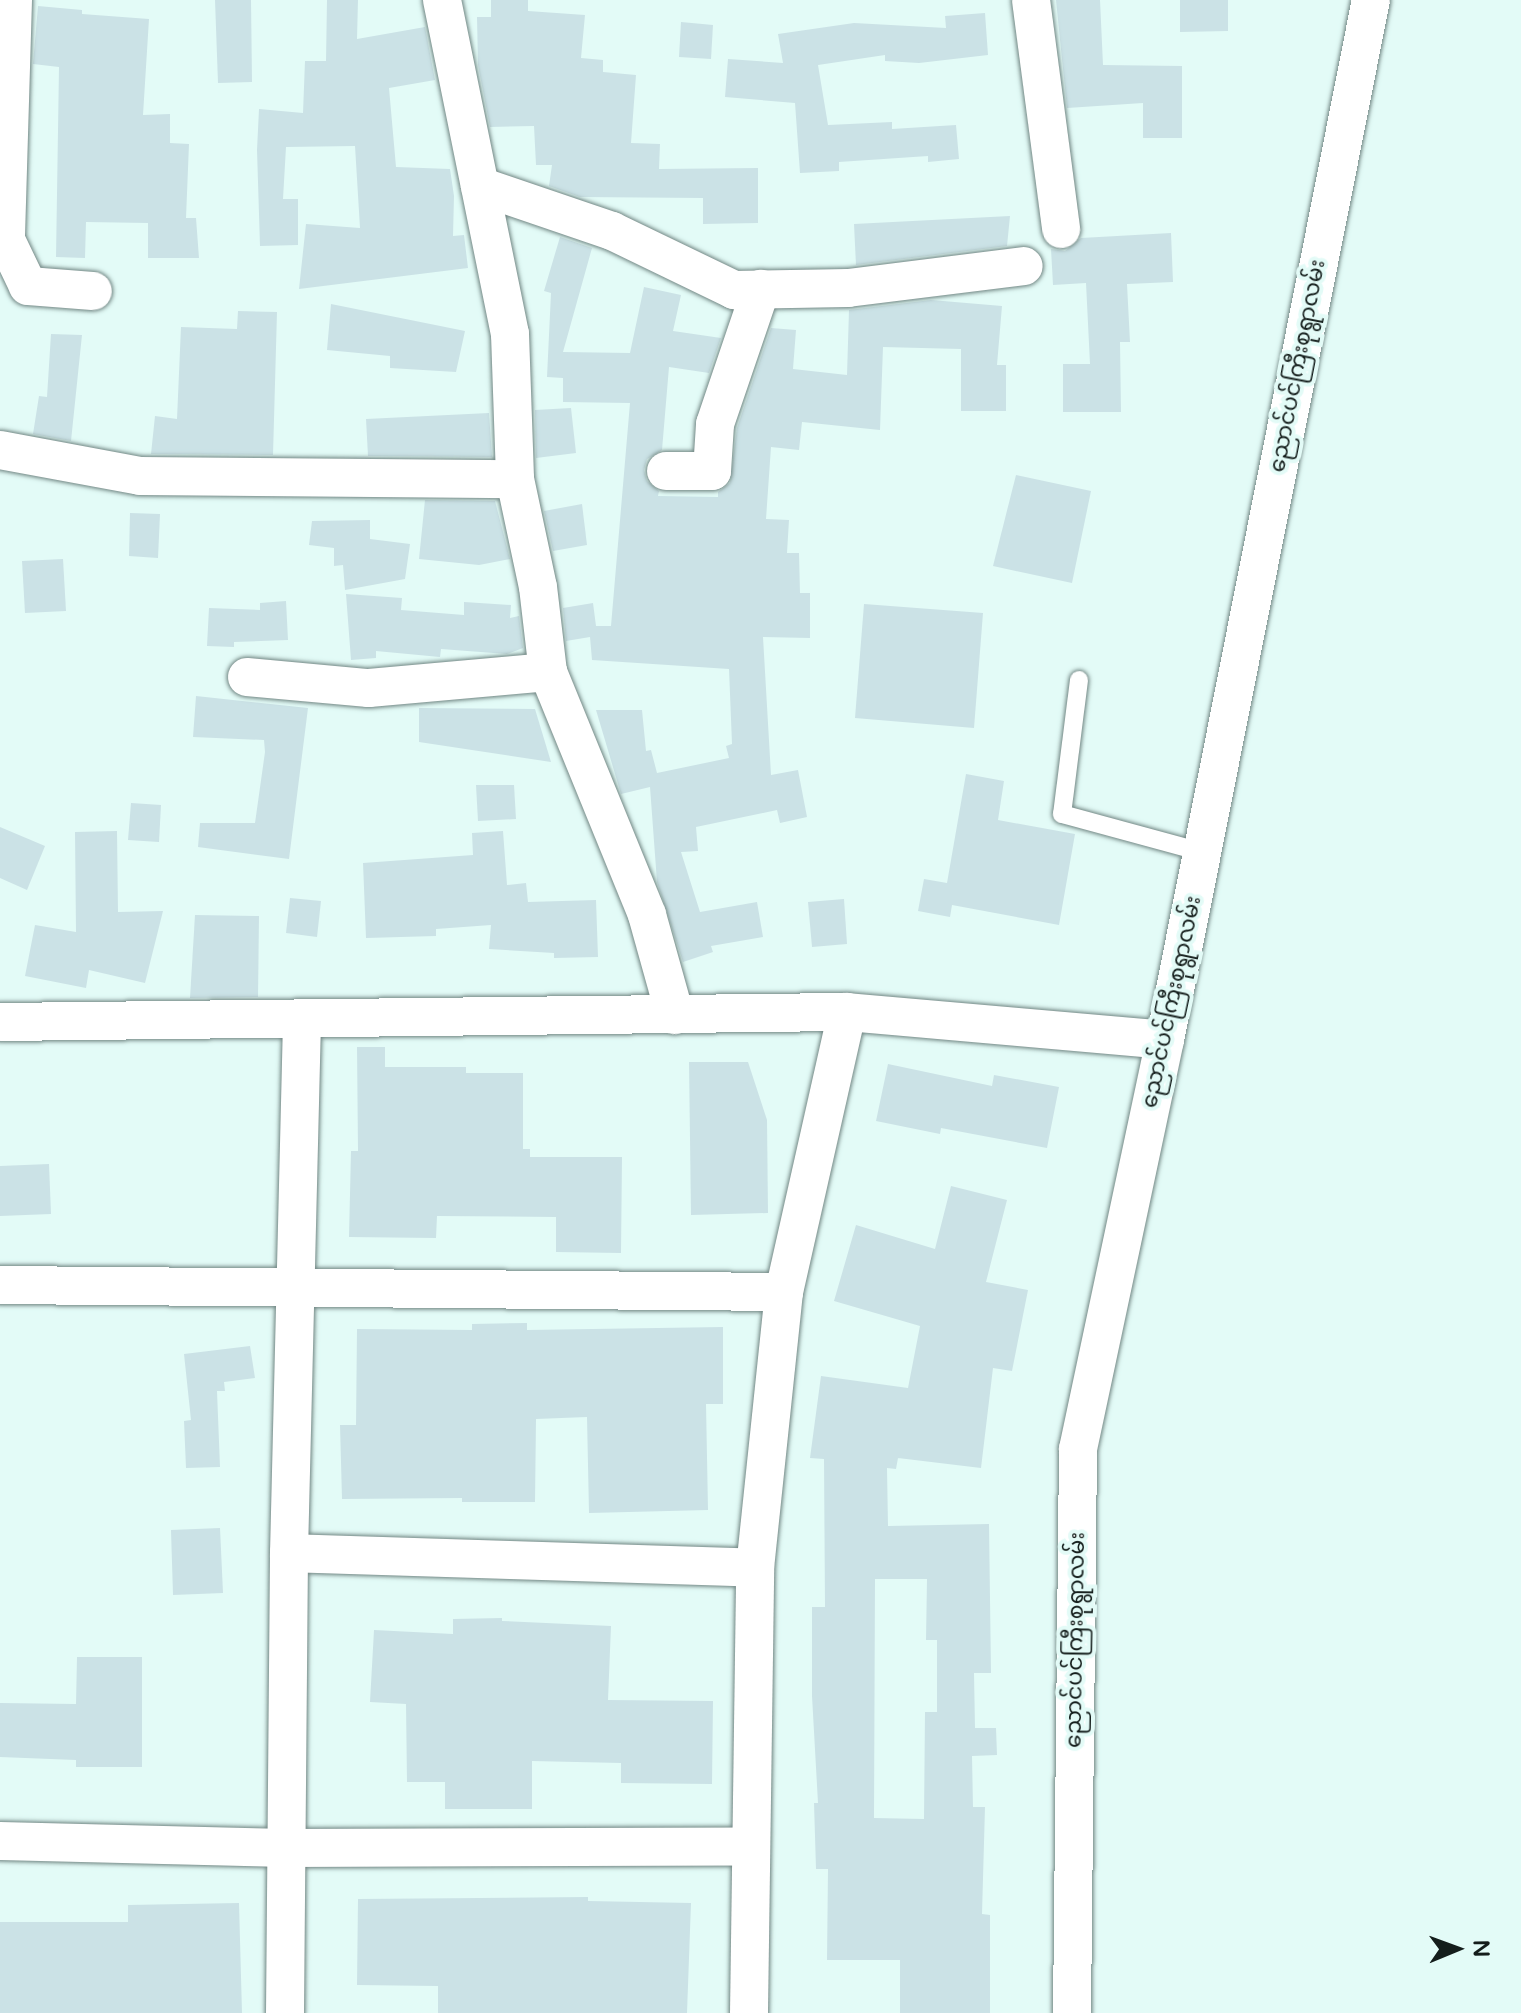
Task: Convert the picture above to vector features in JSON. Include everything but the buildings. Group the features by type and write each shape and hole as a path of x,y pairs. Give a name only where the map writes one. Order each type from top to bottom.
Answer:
{"street":[{"path":"13,0 6,240 28,286 93,291"},
{"path":"442,0 510,334 515,479 538,587 548,672 647,915 675,1015"},
{"path":"1031,0 1061,229"},
{"name":"ညောင်ပင်ကြီးစုရွာလမ်း","path":"1072,2013 1078,1449 1165,1040 1371,0"},
{"path":"480,186 612,231 734,290 848,288 1024,266"},
{"path":"666,471 712,471 715,424 761,289"},
{"path":"0,450 140,476 515,479"},
{"path":"247,677 369,688 548,672"},
{"path":"749,2013 755,1568 784,1292 847,1012"},
{"path":"0,1022 302,1021 847,1012 1165,1040"},
{"path":"285,2013 289,1553 302,1021"},
{"path":"0,1285 784,1292"},
{"path":"289,1553 755,1568"},
{"path":"0,1841 286,1848 751,1846"}],"lane":[{"path":"1079,680 1062,814 1202,852"}]}
